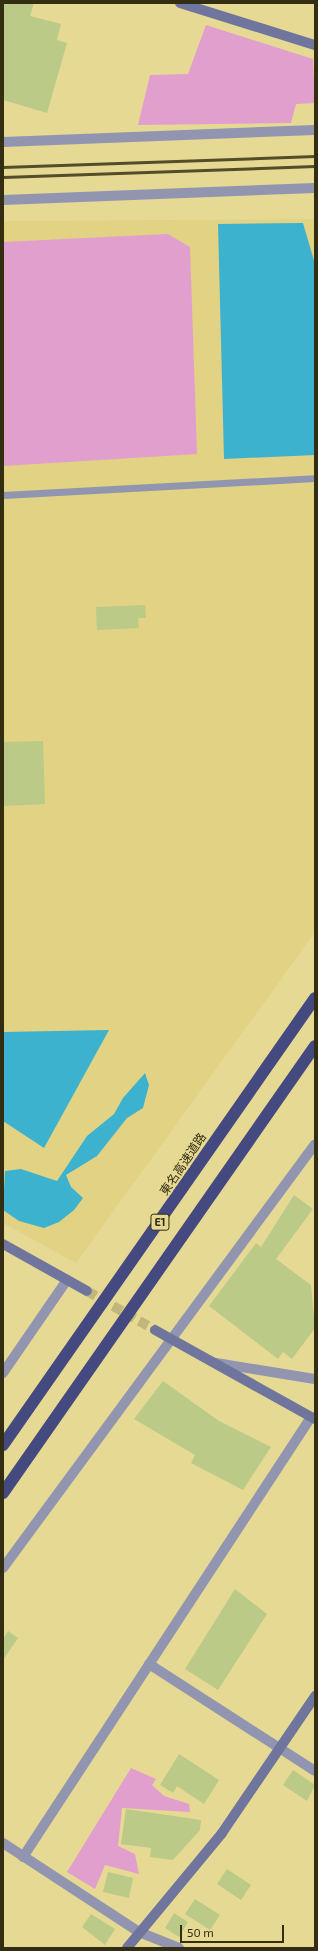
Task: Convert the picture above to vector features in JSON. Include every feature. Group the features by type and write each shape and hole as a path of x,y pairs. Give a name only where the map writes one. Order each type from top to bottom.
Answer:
{"highway":[{"name":"東名高速道路","path":"3,1444 315,998"},
{"name":"E1","path":"3,1493 315,1046"}],"street":[{"path":"180,3 315,44"},
{"path":"3,142 315,130"},
{"path":"3,200 315,188"},
{"path":"3,1568 315,1144"},
{"path":"3,1244 87,1291"},
{"path":"3,1373 67,1280"},
{"path":"23,1857 149,1664 313,1418 155,1330"},
{"path":"216,1363 315,1379"},
{"path":"149,1664 315,1771"},
{"path":"127,1948 222,1833 282,1749 315,1696"},
{"path":"3,1843 139,1932 179,1948"}],"lane":[{"path":"3,495 315,478"}],"shaded area":[{"path":"206,25 313,59 315,103 296,104 291,123 138,125 150,75 188,74"},
{"path":"315,219 315,932 76,1263 3,1223 3,221"},
{"path":"168,234 190,247 197,454 3,466 3,242"},
{"path":"131,1768 156,1779 152,1785 164,1796 189,1804 190,1812 122,1808 118,1846 135,1854 139,1874 105,1865 95,1889 67,1872"}],"water":[{"path":"303,223 315,264 315,455 224,459 218,224"},
{"path":"109,1030 44,1148 3,1121 3,1032"},
{"path":"145,1073 149,1085 143,1108 127,1118 97,1156 66,1175 71,1187 83,1198 74,1210 59,1222 44,1228 19,1221 3,1210 5,1171 21,1169 57,1181 87,1136 114,1114 123,1098"}],"building":[{"path":"3,3 34,3 30,16 61,24 57,40 67,43 47,113 3,100"},
{"path":"145,605 146,618 138,618 139,628 97,630 96,607"},
{"path":"43,741 45,804 3,806 3,742"},
{"path":"294,1195 313,1209 276,1259 311,1285 315,1328 292,1359 283,1352 278,1359 209,1306 256,1243 261,1247"},
{"path":"163,1381 219,1421 271,1447 243,1490 191,1463 195,1455 134,1419"},
{"path":"235,1589 267,1614 218,1690 185,1669"},
{"path":"8,1631 18,1638 3,1660 3,1639"},
{"path":"179,1754 219,1780 204,1804 177,1786 173,1793 160,1785"},
{"path":"293,1770 315,1785 307,1801 283,1785"},
{"path":"126,1809 201,1820 200,1830 173,1860 150,1857 151,1848 121,1844"},
{"path":"227,1869 251,1885 241,1900 217,1884"},
{"path":"108,1872 133,1878 129,1898 103,1892"},
{"path":"195,1899 220,1915 210,1930 185,1914"},
{"path":"174,1913 188,1922 179,1937 165,1928"},
{"path":"91,1914 115,1929 105,1945 82,1927"}],"tunnel":[{"path":"87,1291 155,1330"}],"railway":[{"path":"3,167 315,156"},
{"path":"3,177 315,166"}]}
